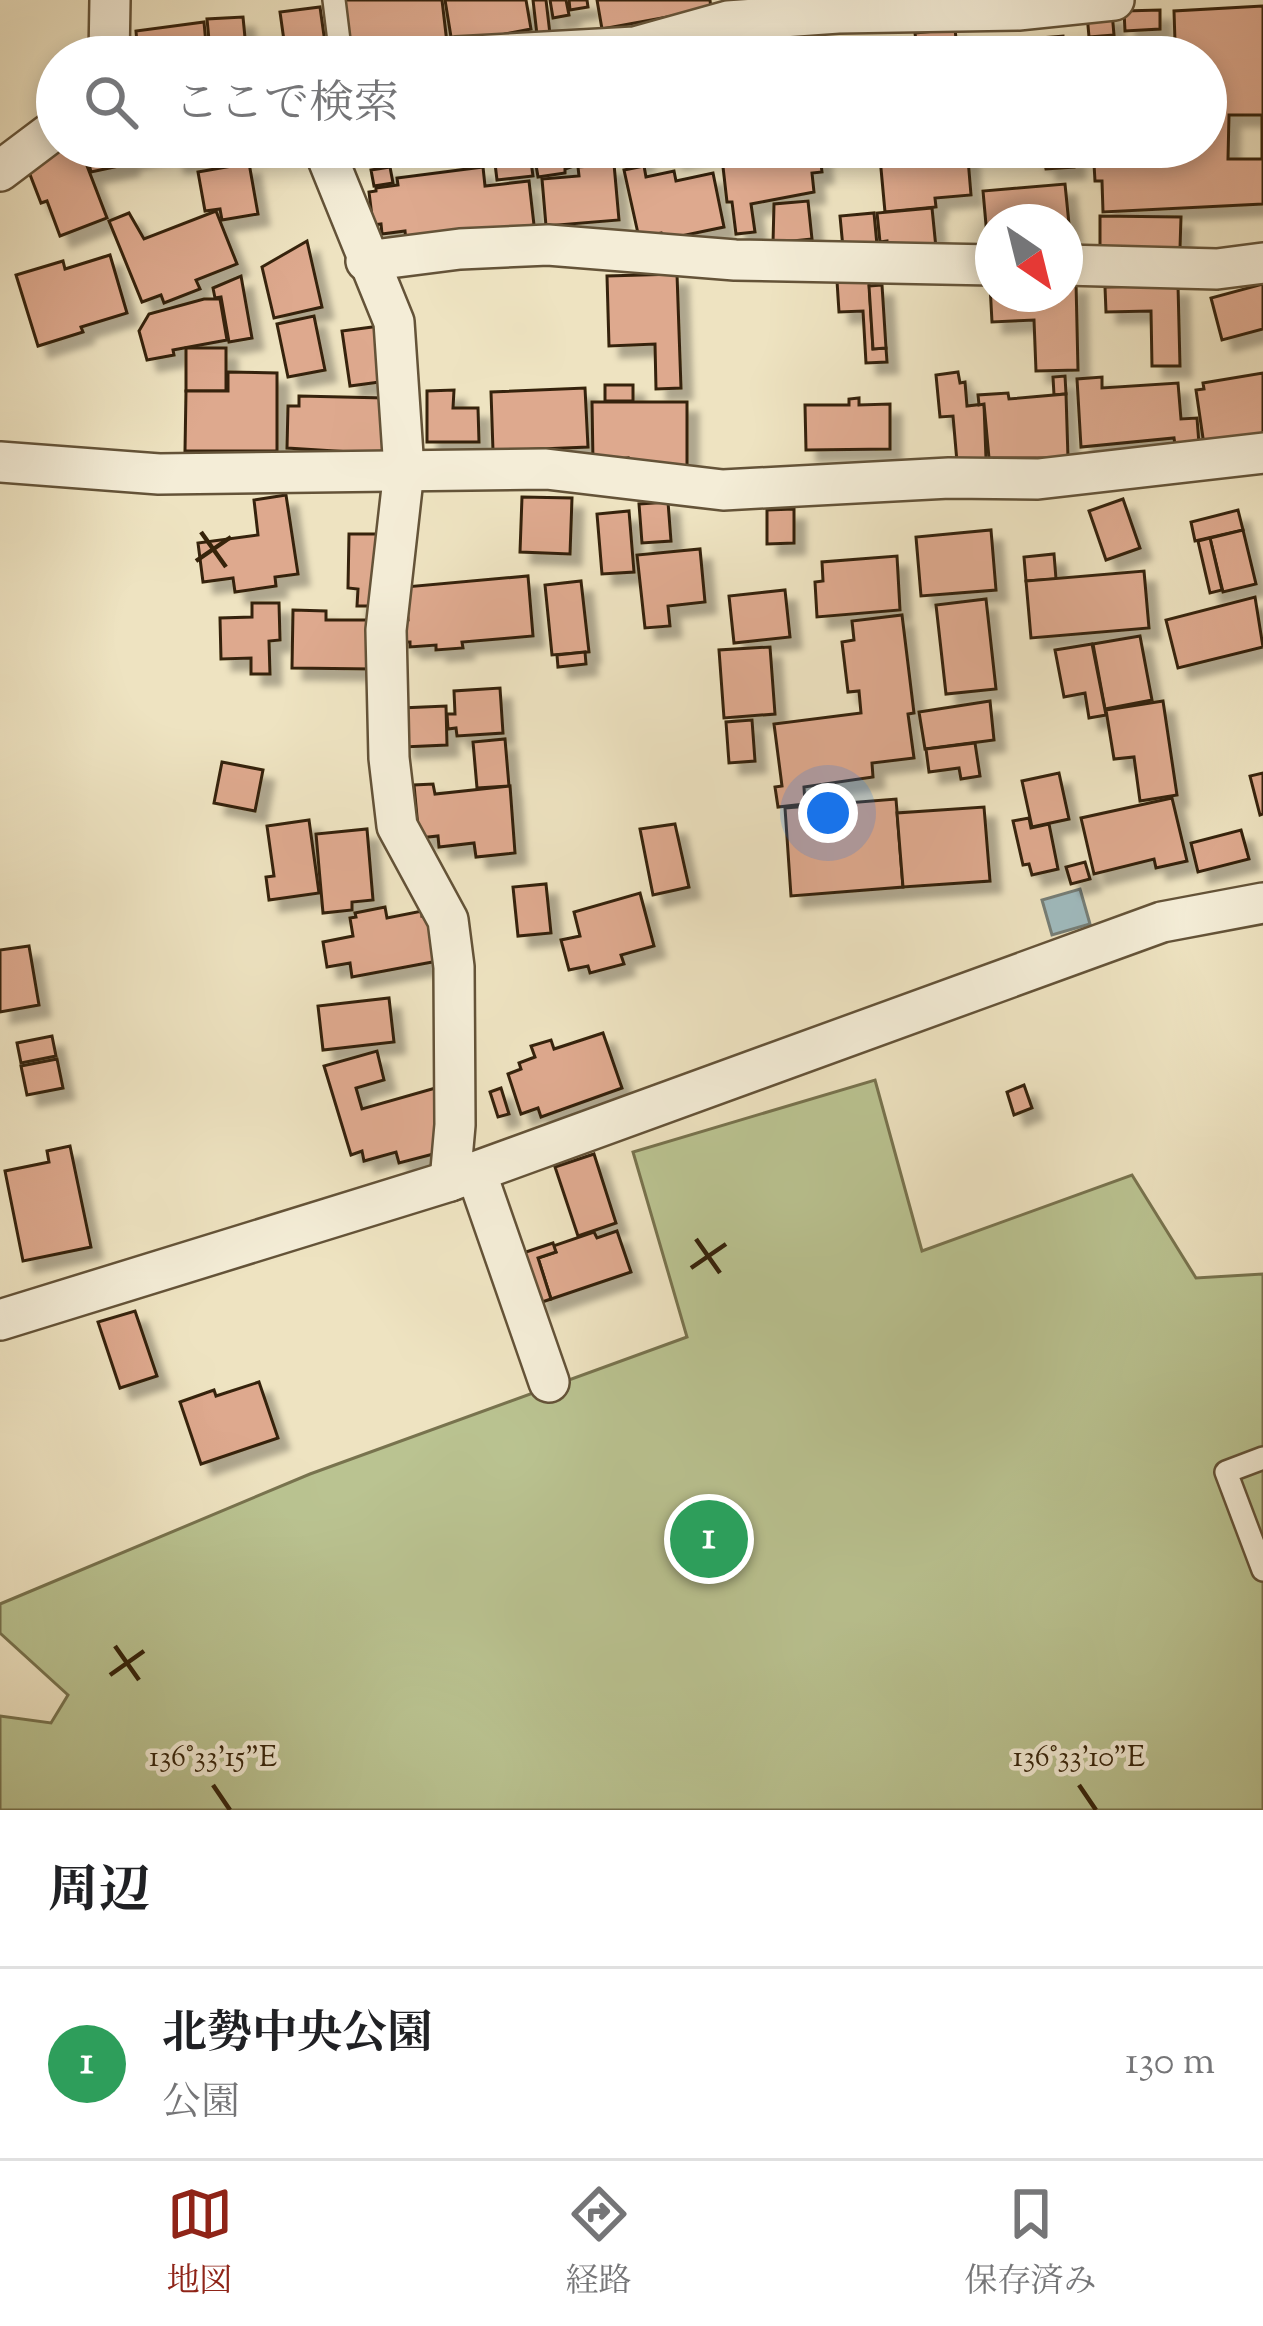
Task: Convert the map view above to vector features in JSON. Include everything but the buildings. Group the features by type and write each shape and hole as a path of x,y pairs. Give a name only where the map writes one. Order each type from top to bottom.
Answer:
{"street":[{"path":"109,36 110,0"},
{"path":"661,36 726,10 838,14 1018,10 1114,0"},
{"path":"0,172 36,144"},
{"path":"331,168 394,322 404,470 386,630 389,758 397,826 448,920 454,968 452,1082 463,1176 549,1382"},
{"path":"366,261 460,249 548,245 735,260 975,265"},
{"path":"1083,265 1217,269 1263,263"},
{"path":"0,462 159,474 546,469 757,490 807,483 1038,479 1263,453"},
{"path":"0,1320 463,1176 1162,922 1263,903"}],"lane":[{"path":"334,0 338,36"},
{"path":"1262,1566 1226,1472 1263,1458"}],"green space":[{"path":"875,1080 922,1251 1132,1175 1196,1278 1263,1274 1263,1810 0,1810 0,1716 51,1723 68,1695 0,1633 0,1604 310,1474 687,1337 633,1152"}],"water":[{"path":"1080,889 1090,924 1052,935 1042,900"}],"place":[{"name":"北勢中央公園","path":"709,1539"}]}
